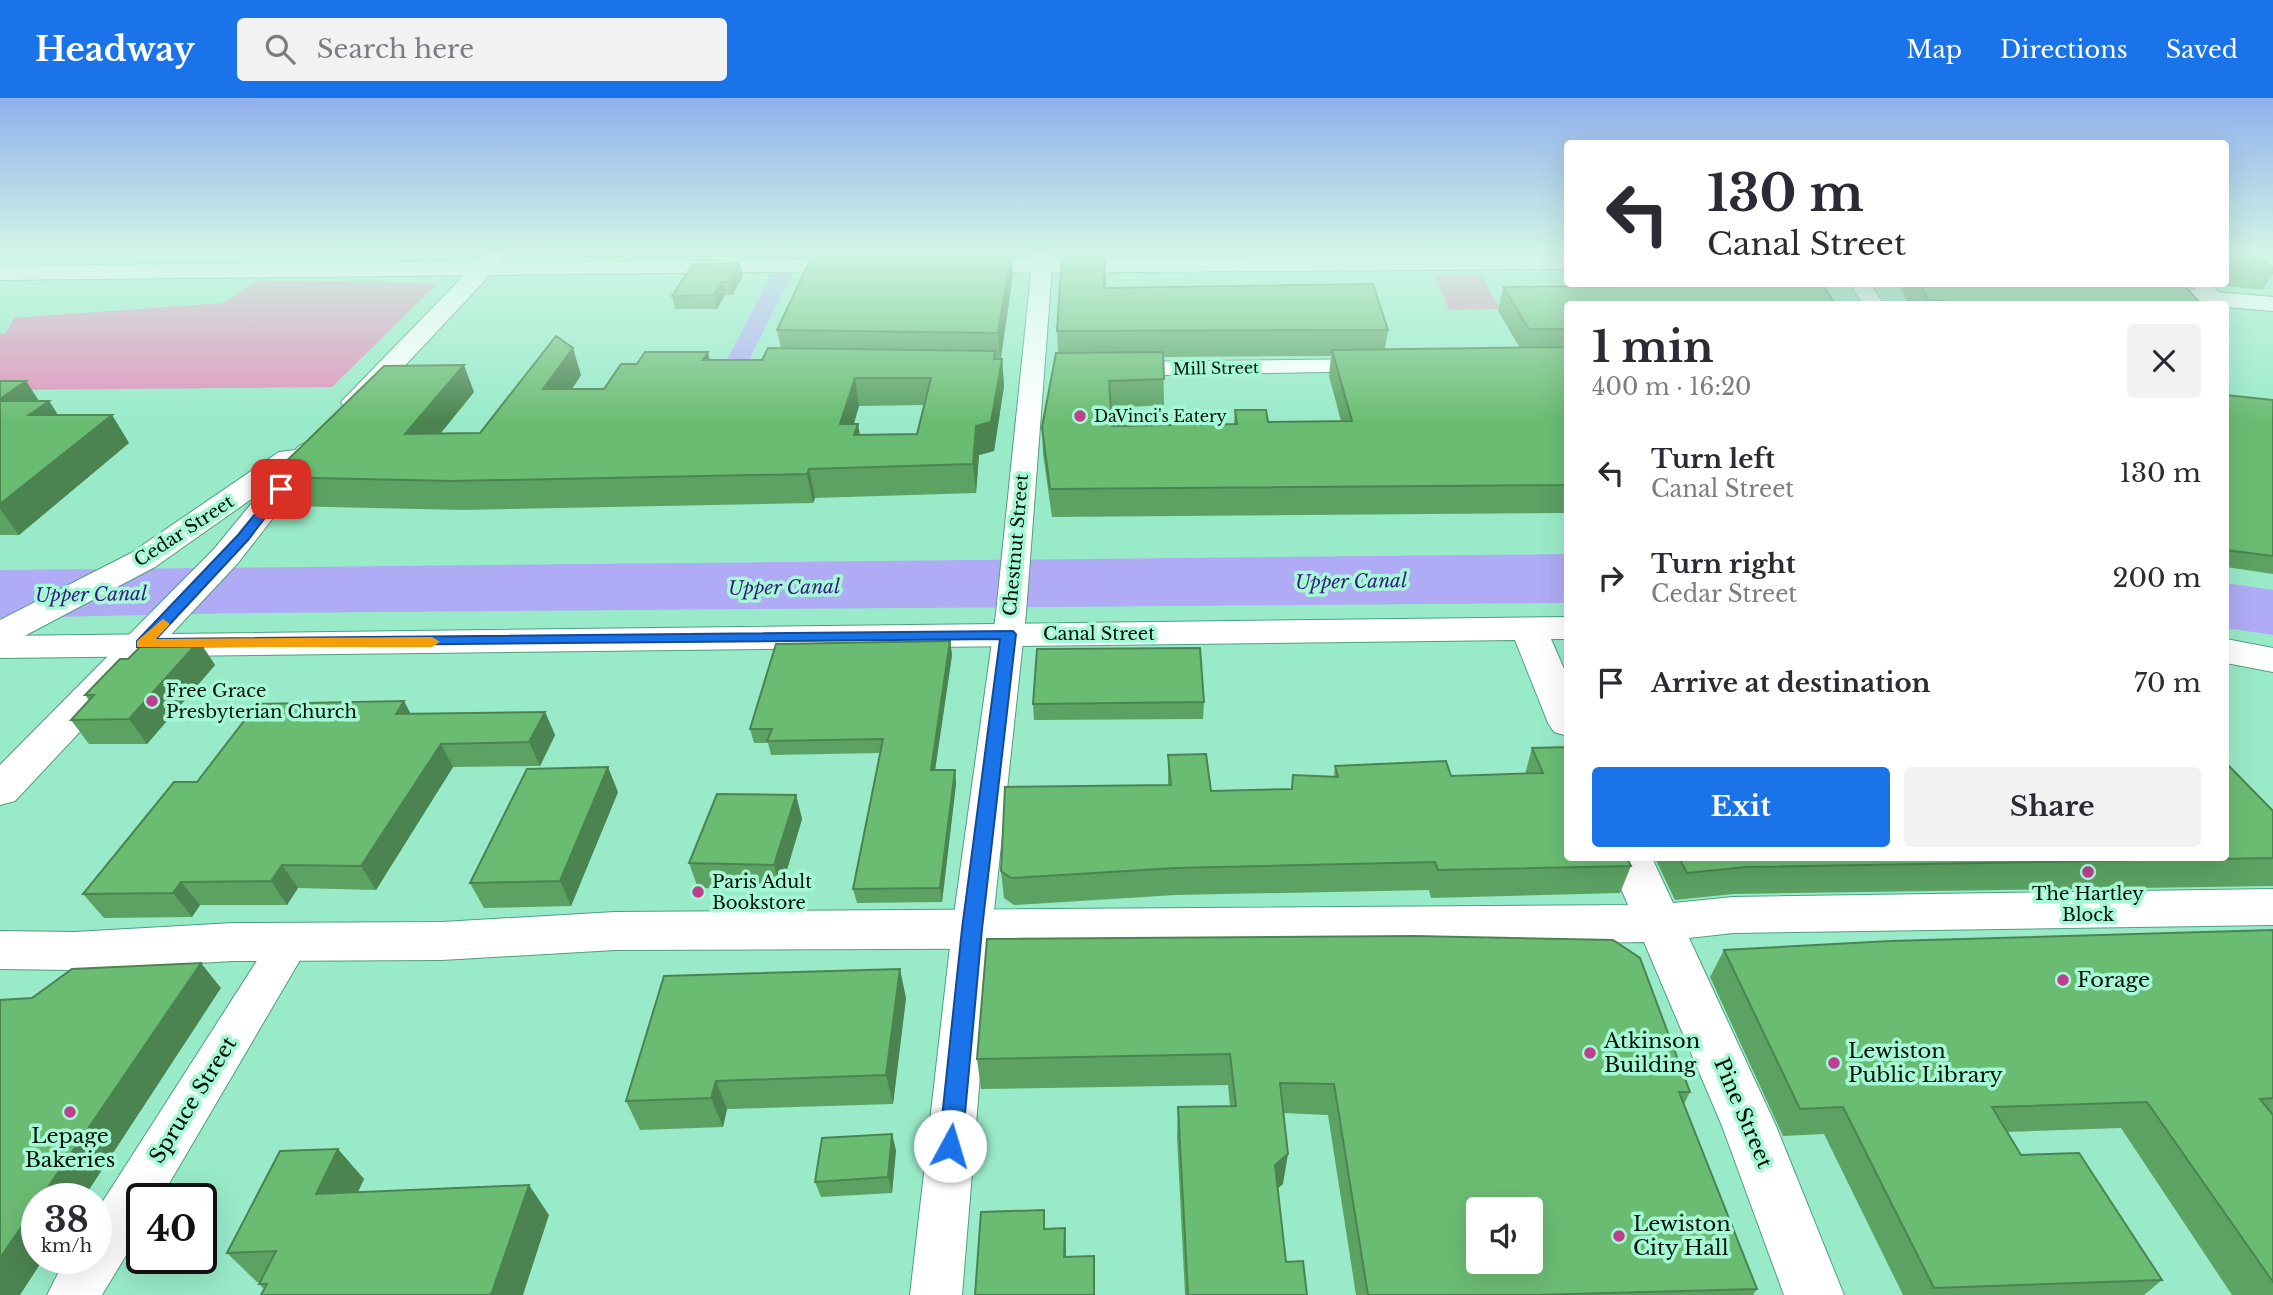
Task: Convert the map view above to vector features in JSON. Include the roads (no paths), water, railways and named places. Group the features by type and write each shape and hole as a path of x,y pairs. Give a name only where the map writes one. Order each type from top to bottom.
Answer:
{"main road":[{"path":"332,425 444,310"},
{"name":"Cedar Street","path":"0,790 83,701 152,635 226,556 323,434 196,526 143,560 4,636"},
{"name":"Canal Street","path":"4,636 1009,624 1224,634 1564,628"},
{"path":"1528,628 1564,714"},
{"path":"2229,652 2273,660"},
{"name":"Pine Street","path":"1631,861 1749,1126 1814,1295"},
{"path":"0,950 442,941 615,931 1361,928 1661,923 1733,915 2273,907"}],"street":[{"name":"Chestnut Street","path":"936,1295 972,929 1009,624 1038,310"},
{"name":"Mill Street","path":"1098,369 1401,366"},
{"path":"1006,369 1059,369"},
{"name":"Spruce Street","path":"112,1232 290,943"},
{"name":"Spruce Street","path":"74,1295 86,1274"}],"water":[{"path":"753,310 774,310 748,362 725,363"},
{"name":"Upper Canal","path":"1564,554 1564,603 247,613 0,618 0,570"},
{"path":"2229,583 2273,590 2273,635 2229,628"}],"place":[{"name":"DaVinci's Eatery","path":"1080,416"},
{"name":"Free Grace Presbyterian Church","path":"152,701"},
{"name":"The Hartley Block","path":"2088,872"},
{"name":"Paris Adult Bookstore","path":"698,892"},
{"name":"Forage","path":"2063,980"},
{"name":"Atkinson Building","path":"1590,1053"},
{"name":"Lewiston Public Library","path":"1834,1063"},
{"name":"Lepage Bakeries","path":"70,1112"},
{"name":"Lewiston City Hall","path":"1619,1236"}]}
